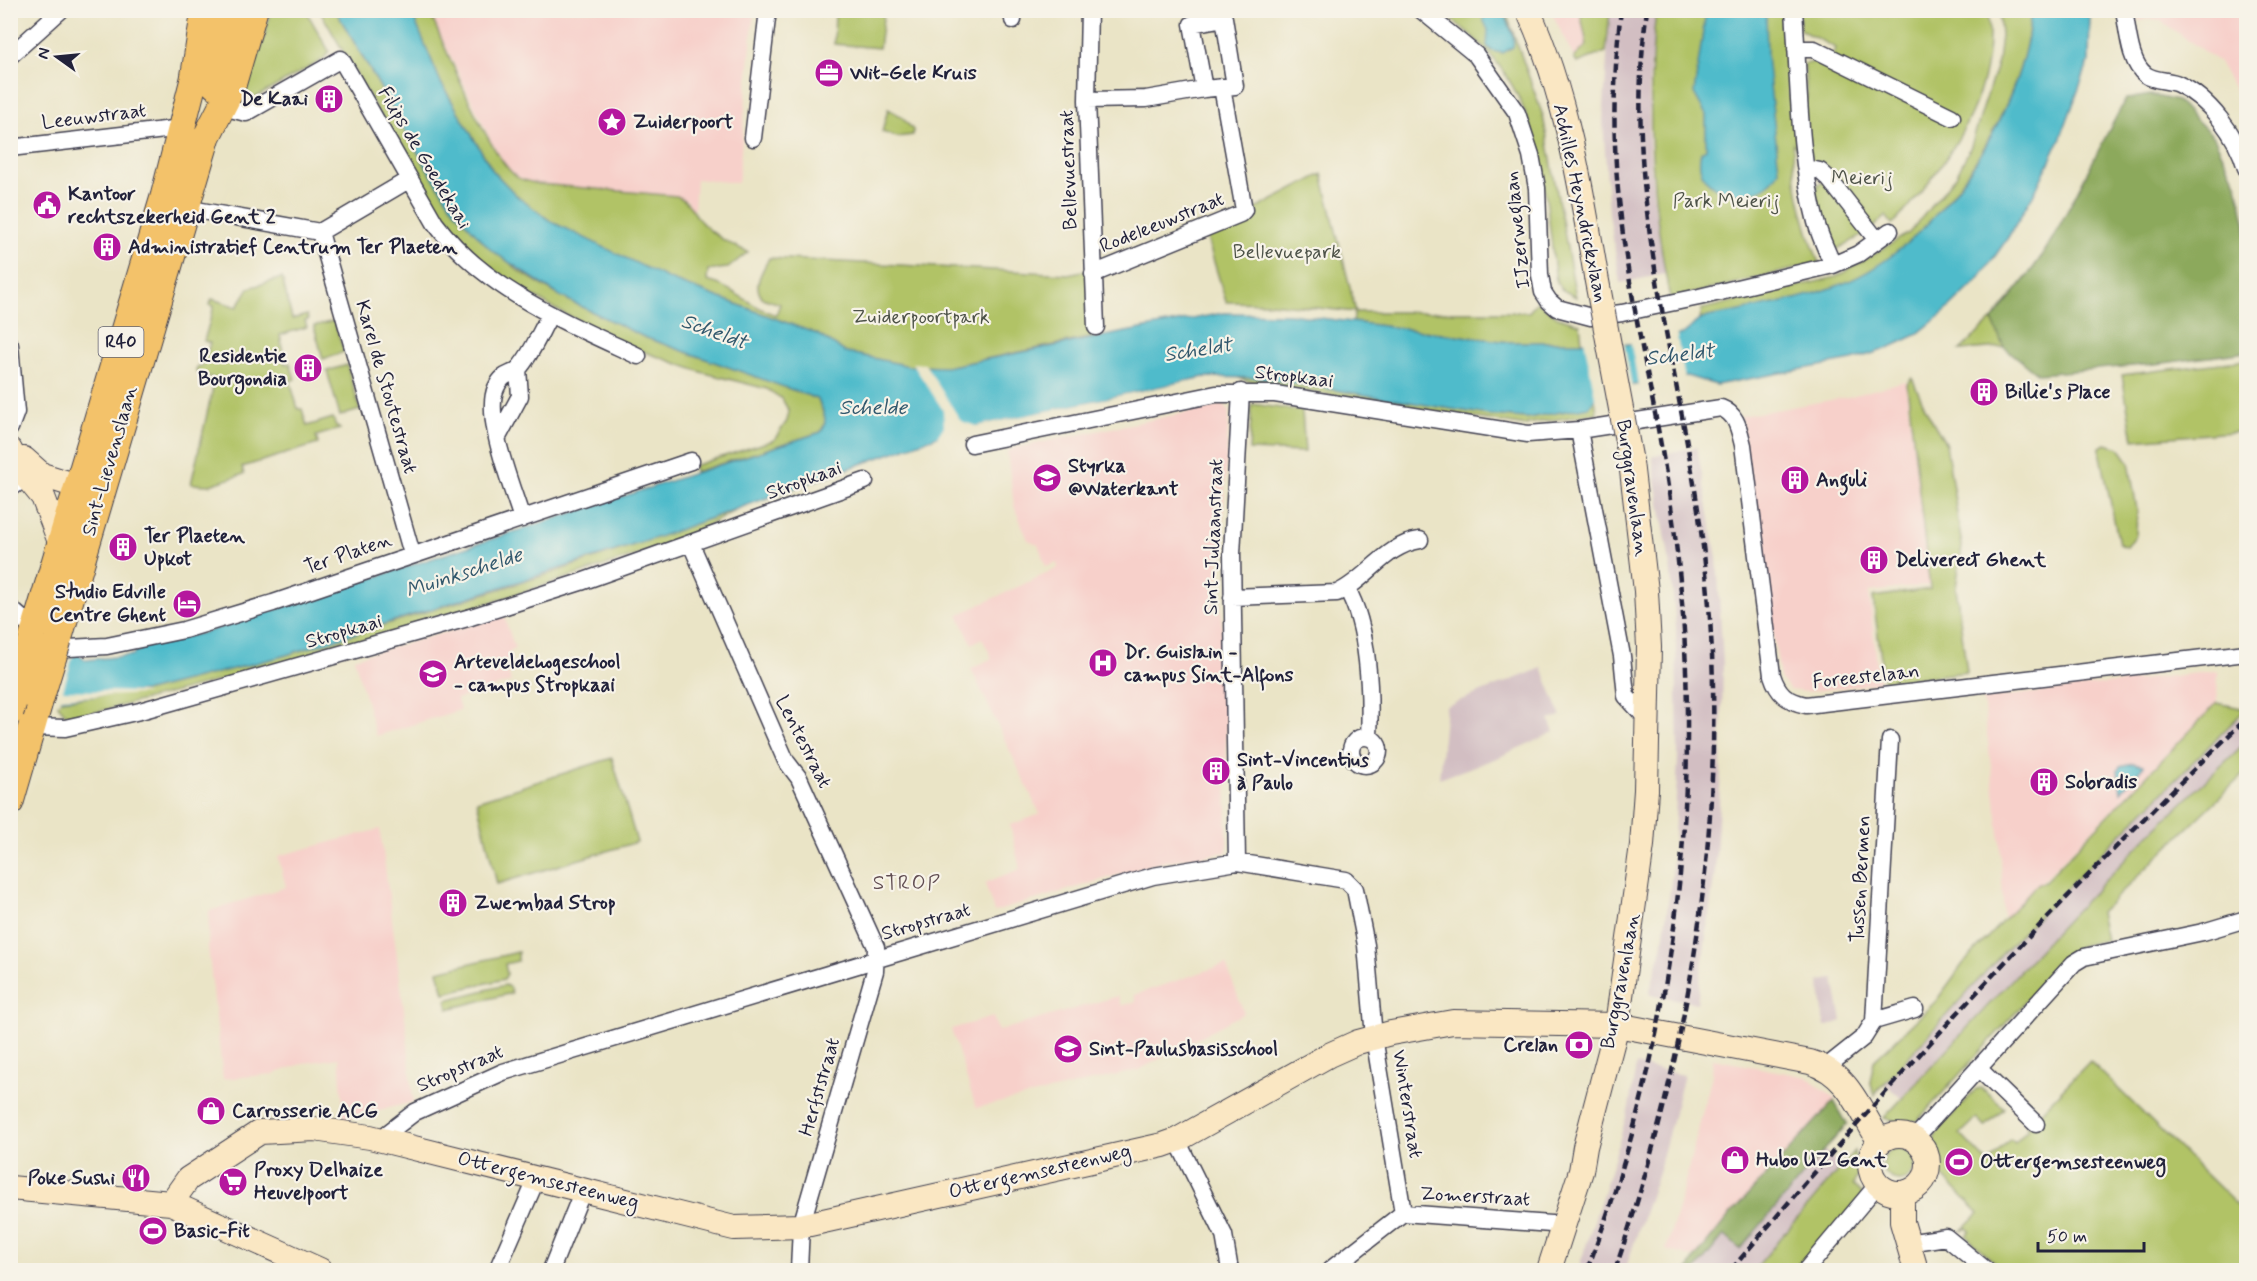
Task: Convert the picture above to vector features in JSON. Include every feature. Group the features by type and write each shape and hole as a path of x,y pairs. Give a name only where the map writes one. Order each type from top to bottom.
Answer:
{"main road":[{"name":"Sint-Lievenslaan","path":"34,640 87,540 174,203 182,128 194,79 205,10"},
{"name":"R40","path":"174,203 184,152 201,99 223,10"},
{"name":"R40","path":"207,136 208,113 232,10"},
{"name":"Sint-Lievenslaan","path":"34,640 77,486 174,203 223,107 254,10"},
{"path":"77,486 80,488 82,516 80,526 87,540"},
{"name":"R40","path":"10,802 26,716 34,640"}],"street":[{"path":"10,56 61,10"},
{"path":"753,138 768,10"},
{"name":"Bellevuestraat","path":"1089,10 1087,100 1096,327"},
{"name":"IJzerweglaan","path":"1421,10 1476,55 1517,113 1531,155 1537,188 1537,255 1544,292 1557,308 1581,316 1622,313 1833,265"},
{"name":"Achilles Heyndrickxlaan","path":"1528,10 1546,54 1574,153 1612,363"},
{"path":"1794,10 1806,168 1816,225 1833,265 1858,254 1883,235 1820,171 1806,168"},
{"path":"2124,10 2134,58 2146,75 2177,83 2193,93 2230,133 2247,168"},
{"path":"1087,100 1146,99 1235,86 1224,18 1192,24 1204,89"},
{"path":"1796,49 1814,49 1952,117"},
{"name":"Filips de Goedekaai","path":"223,107 246,113 340,59 435,222 451,244 471,263 550,315 638,356"},
{"name":"Rodeleeuwstraat","path":"1094,274 1240,214 1244,210 1222,87"},
{"name":"Leeuwstraat","path":"10,148 182,128"},
{"path":"174,203 320,232 410,179"},
{"name":"Karel de Stoutestraat","path":"320,232 412,554"},
{"path":"498,437 520,396 518,369 550,315"},
{"path":"10,345 16,412 10,428"},
{"name":"Burggravenlaan","path":"1549,1270 1581,1171 1585,1147 1617,1025 1642,845 1648,720 1646,591 1631,462 1612,363"},
{"path":"518,369 504,374 495,390 493,411 498,437 522,519"},
{"name":"Stropkaai","path":"972,444 1216,394 1241,392 1275,394 1528,434 1579,430 1721,408 1730,411"},
{"name":"Sint-Juliaanstraat","path":"1237,862 1236,705 1232,597 1241,392"},
{"name":"Foreestelaan","path":"1730,411 1737,422 1743,445 1772,675 1782,696 1794,703 1806,705 1906,694 2247,653"},
{"name":"Burggravenlaan","path":"1579,430 1622,656 1626,696 1648,720"},
{"path":"10,449 24,479 43,497 60,542"},
{"name":"Ter Platen","path":"34,640 107,646 184,630 273,603 691,461"},
{"path":"24,479 77,486"},
{"name":"Stropkaai","path":"26,716 65,728 152,708 471,617 691,544 865,480"},
{"path":"1232,597 1337,593 1347,589 1361,574 1400,546 1420,540"},
{"name":"Lentestraat","path":"691,544 786,761 799,778 876,947 876,958"},
{"path":"1347,589 1358,612 1371,693 1369,737"},
{"path":"10,608 34,640"},
{"name":"Tussen Bermen","path":"1874,1021 1890,740"},
{"name":"Stropstraat","path":"380,1139 415,1112 503,1072 1153,876 1237,862 1346,880 1353,885 1366,945 1374,1037"},
{"path":"1914,1139 2079,960 2244,923"},
{"name":"Herfststraat","path":"799,1270 801,1226 876,958"},
{"path":"1826,1068 1864,1037 1874,1021 1915,1009"},
{"name":"Ottergemsesteenweg","path":"171,1203 188,1179 260,1132 314,1129 380,1139 734,1228 801,1226 1177,1140 1329,1055 1374,1037 1453,1022 1617,1025 1802,1060 1826,1068 1853,1094 1880,1142"},
{"name":"Winterstraat","path":"1374,1037 1403,1213"},
{"path":"1978,1068 2036,1124"},
{"path":"1896,1134 1914,1139 1924,1149 1927,1171 1915,1188 1902,1193 1893,1193 1873,1178 1869,1164 1872,1151 1880,1142 1896,1134"},
{"path":"1177,1140 1224,1235 1230,1270"},
{"path":"497,1270 537,1178"},
{"path":"1806,1270 1878,1184"},
{"path":"10,1188 171,1203 320,1270"},
{"path":"551,1270 583,1190"},
{"path":"1902,1193 1902,1222 1916,1270"},
{"name":"Zomerstraat","path":"1330,1270 1403,1213 1565,1225"},
{"path":"1907,1243 1946,1237 1954,1241 1986,1270"}],"shaded area":[{"name":"Zuiderpoort","path":"429,11 754,11 738,183 696,179 694,212 687,200 539,184 517,177 505,164 491,141"},
{"path":"1551,11 1580,11 1587,45 1574,58"},
{"path":"1610,11 1656,11 1649,81 1649,143 1654,205 1665,274 1620,283 1609,213 1603,121"},
{"path":"2137,11 2246,11 2246,110 2219,62 2161,21 2148,19 2139,21"},
{"path":"1905,381 1929,585 1869,592 1879,683 1807,692 1790,690 1780,678 1741,416 1848,397"},
{"name":"Dr. Guislain - campus Sint-Alfons","path":"1223,405 1229,411 1222,545 1218,565 1226,685 1227,852 1162,862 994,912 985,883 1020,869 1010,825 1040,814 971,669 992,658 982,638 972,644 958,615 1058,568 1057,563 1046,567 1038,544 1028,540 1014,506 1007,452 1015,448"},
{"path":"1697,447 1717,558 1723,664 1721,771 1715,871 1697,1003 1649,994 1662,948 1672,876 1678,758 1676,627 1670,564 1652,456"},
{"name":"Arteveldehogeschool - campus Stropkaai","path":"504,616 515,649 509,651 512,663 506,665 511,682 457,699 460,710 376,736 354,658"},
{"path":"1542,668 1561,716 1549,720 1554,732 1497,758 1439,779 1446,706"},
{"path":"2218,672 2217,703 2004,920 2000,842 1983,699"},
{"path":"2239,717 2242,747 2149,835 1901,1098 1884,1083 2010,945"},
{"path":"380,829 406,1024 413,1102 344,1119 339,1058 304,1063 274,1074 223,1079 208,947 209,911 286,887 278,856"},
{"name":"Sint-Paulusbasisschool","path":"1226,964 1244,1013 1139,1070 976,1108 951,1029 993,1017 998,1031 1118,996 1122,1006 1136,1001 1134,995"},
{"path":"1834,979 1842,1021 1825,1027 1819,981"},
{"name":"Hubo UZ Gent","path":"1713,1059 1807,1077 1835,1099 1695,1258 1666,1250 1712,1075"},
{"path":"1636,1065 1684,1075 1658,1173 1625,1270 1578,1270 1629,1107"},
{"path":"1824,1150 1841,1165 1754,1270 1696,1270 1724,1234 1740,1248"}],"green space":[{"path":"1505,10 1543,116 1576,297 1561,289 1556,281 1540,164 1531,129 1518,96 1499,66 1473,37 1439,11"},
{"path":"270,11 306,11 329,51 324,59 253,99 244,92 265,35"},
{"path":"320,11 336,11 427,168 454,210 517,270 560,296 644,337 818,399 826,420 821,432 695,472 693,466 774,440 787,421 789,411 782,399 767,389 701,372 639,350 553,308 510,282 483,261 443,218 415,176"},
{"name":"Zuiderpoortpark","path":"411,11 429,11 481,125 506,166 517,177 539,184 677,196 689,205 708,228 724,240 748,252 728,268 708,270 707,281 726,288 758,307 776,315 780,304 762,298 759,293 758,283 769,258 1068,274 1088,270 1093,337 946,367 909,366 845,352 817,334 669,279 608,252 552,222 518,197 493,171 441,83"},
{"path":"835,11 884,11 879,48 834,44"},
{"path":"1580,11 1610,11 1606,52 1577,63 1574,58 1587,45"},
{"path":"1656,11 1783,11 1790,101 1807,99 1804,64 1824,60 1829,62 1836,48 1800,30 1799,11 1987,11 1989,40 1986,69 1978,97 1951,151 1916,198 1892,224 1886,216 1865,234 1834,251 1820,218 1816,199 1818,184 1824,183 1793,143 1800,204 1819,263 1670,299 1658,227 1652,155 1651,84"},
{"path":"1999,11 2031,11 2027,42 2006,105 1991,135 1954,193 1911,241 1880,265 1829,290 1774,306 1700,320 1702,309 1836,277 1909,233 1956,176 1971,146 1998,61 2001,35"},
{"path":"2151,95 2177,101 2214,137 2237,185 2246,225 2246,352 2156,364 2038,374 2004,347 1992,320 2042,256 2126,99"},
{"path":"888,109 901,116 913,130 913,135 897,137 882,132"},
{"name":"Bellevuepark","path":"1322,174 1356,312 1529,312 1537,302 1558,317 1580,324 1582,342 1509,342 1353,322 1355,312 1271,303 1226,302 1206,235"},
{"path":"282,278 292,319 307,315 308,320 305,321 307,327 280,335 285,364 290,363 295,379 290,381 298,409 302,409 307,426 333,418 340,429 316,436 318,444 242,467 244,474 210,485 191,484 215,379 196,372 197,367 203,365 210,343 204,341 214,306 210,305 212,299 237,307 249,288"},
{"path":"1992,320 2004,347 1960,350"},
{"path":"334,321 344,352 323,359 314,326"},
{"path":"2246,360 2246,431 2133,440 2122,375"},
{"path":"347,365 360,410 340,416 327,371"},
{"path":"1231,375 1489,415 1527,418 1588,407 1595,398 1597,413 1527,424 1527,426 1253,383"},
{"path":"1912,378 1928,414 1946,444 1962,546 1956,588 1967,672 1884,682 1873,597 1930,589 1907,384"},
{"path":"1252,404 1302,411 1305,452 1249,450"},
{"path":"2106,444 2119,448 2129,462 2137,510 2136,535 2127,547 2119,544 2100,451 2100,447"},
{"path":"735,510 690,534 642,554 370,639 197,687 80,716 67,716 58,705 60,700 147,691 283,656 549,574"},
{"path":"2217,703 2246,709 2010,945 1874,1095 1870,1081 1874,1061 1936,1001 1963,964 2034,887 2045,881"},
{"path":"2246,742 2246,772 2100,913 2106,940 2080,946 2067,956 1917,1121 1896,1122 1884,1118 2066,921 2149,835"},
{"path":"612,758 637,842 497,884 477,801"},
{"path":"518,952 518,961 505,964 507,974 504,979 444,993 438,971"},
{"path":"505,985 510,987 512,993 448,1009 446,1000"},
{"path":"2090,1061 2246,1214 2246,1270 2003,1270 1966,1236 1970,1231 1967,1228 1961,1231 1979,1213 1939,1173 1933,1142 1936,1133 1976,1089 1982,1088 2004,1108 1985,1127 1977,1118 1960,1134 1988,1163 2010,1139 2015,1143 2028,1129 2026,1127"},
{"path":"1834,1101 1847,1124 1740,1249 1724,1235 1696,1270 1688,1270 1728,1217"},
{"path":"1899,1148 1911,1152 1915,1164 1911,1176 1899,1180 1887,1176 1883,1164 1887,1152"},
{"path":"1854,1151 1858,1175 1853,1185 1863,1195 1802,1270 1754,1270"}],"water":[{"name":"Schelde","path":"336,11 411,11 441,83 493,171 518,197 552,222 669,279 817,334 845,352 909,366 946,367 1223,313 1289,314 1509,342 1587,342 1597,348 1674,337 1685,333 1698,321 1709,316 1766,306 1817,293 1842,284 1877,266 1911,240 1942,208 1970,171 1994,132 2012,91 2025,50 2031,11 2090,11 2089,61 2061,137 2036,190 2007,239 1978,280 1946,311 1916,335 1886,349 1852,360 1716,385 1687,376 1600,391 1589,407 1527,418 1489,415 1261,378 1204,377 947,433 653,539 283,656 147,691 11,704 11,661 80,655 86,660 134,655 134,651 139,651 141,647 206,632 821,432 825,424 818,399 644,337 560,296 492,251 454,210 427,168"},
{"path":"1490,11 1503,11 1512,33 1513,47 1502,53 1492,51 1487,46 1488,30 1483,19"},
{"path":"1706,11 1766,11 1767,56 1779,170 1771,182 1759,190 1730,193 1716,188 1706,180 1700,168 1701,152 1706,149 1706,115 1694,93"},
{"path":"2133,763 2144,765 2121,792 2118,771 2120,766"}],"pier":[{"path":"1676,332 1685,379 1639,387 1630,339"},
{"path":"1584,339 1597,345 1624,341 1632,388 1602,393 1596,402"},
{"path":"912,363 925,364 961,421 976,426 1188,381 1198,381 948,435 745,509 937,437 944,426 943,410"},
{"path":"74,652 63,690 147,694 61,698 59,703 10,707 10,658"}],"railway":[{"path":"1587,1270 1619,1178 1645,1083 1665,987 1678,890 1686,792 1687,695 1681,597 1670,500 1630,282 1617,184 1614,110 1621,10"},
{"path":"1615,1270 1643,1181 1667,1090 1687,998 1701,906 1710,812 1713,719 1710,625 1701,531 1647,208 1641,143 1641,77 1647,10"},
{"path":"1731,1270 1854,1127 1981,987 2112,851 2246,719"}],"place":[{"name":"Wit-Gele Kruis","path":"829,73"},
{"name":"De Kaai","path":"329,99"},
{"name":"Zuiderpoort","path":"612,122"},
{"name":"Kantoor rechtszekerheid Gent 2","path":"47,205"},
{"name":"Administratief Centrum Ter Plaeten","path":"107,247"},
{"name":"Residentie Bourgondia","path":"308,368"},
{"name":"Billie's Place","path":"1984,392"},
{"name":"Styrka @Waterkant","path":"1047,478"},
{"name":"Anguli","path":"1795,480"},
{"name":"Ter Plaeten Upkot","path":"123,547"},
{"name":"Deliverect Ghent","path":"1874,560"},
{"name":"Studio Edville Centre Ghent","path":"187,604"},
{"name":"Dr. Guislain - campus Sint-Alfons","path":"1103,663"},
{"name":"Arteveldehogeschool - campus Stropkaai","path":"433,674"},
{"name":"Sint-Vincentius à Paulo","path":"1216,771"},
{"name":"Sobradis","path":"2044,782"},
{"name":"Zwembad Strop","path":"453,903"},
{"name":"Crelan","path":"1579,1045"},
{"name":"Sint-Paulusbasisschool","path":"1068,1049"},
{"name":"Carrosserie ACG","path":"211,1111"},
{"name":"Hubo UZ Gent","path":"1735,1160"},
{"name":"Ottergemsesteenweg","path":"1959,1162"},
{"name":"Poke Sushi","path":"136,1178"},
{"name":"Proxy Delhaize Heuvelpoort","path":"233,1182"},
{"name":"Basic-Fit","path":"153,1231"}],"district":[{"name":"STROP","path":"907,883"}],"park label":[{"name":"Meierij","path":"1862,178"},
{"name":"Park Meierij","path":"1726,201"}],"water label":[{"name":"Scheldt","path":"714,332"},
{"name":"Scheldt","path":"1198,350"},
{"name":"Scheldt","path":"1680,355"},
{"name":"Muinkschelde","path":"464,573"}]}
